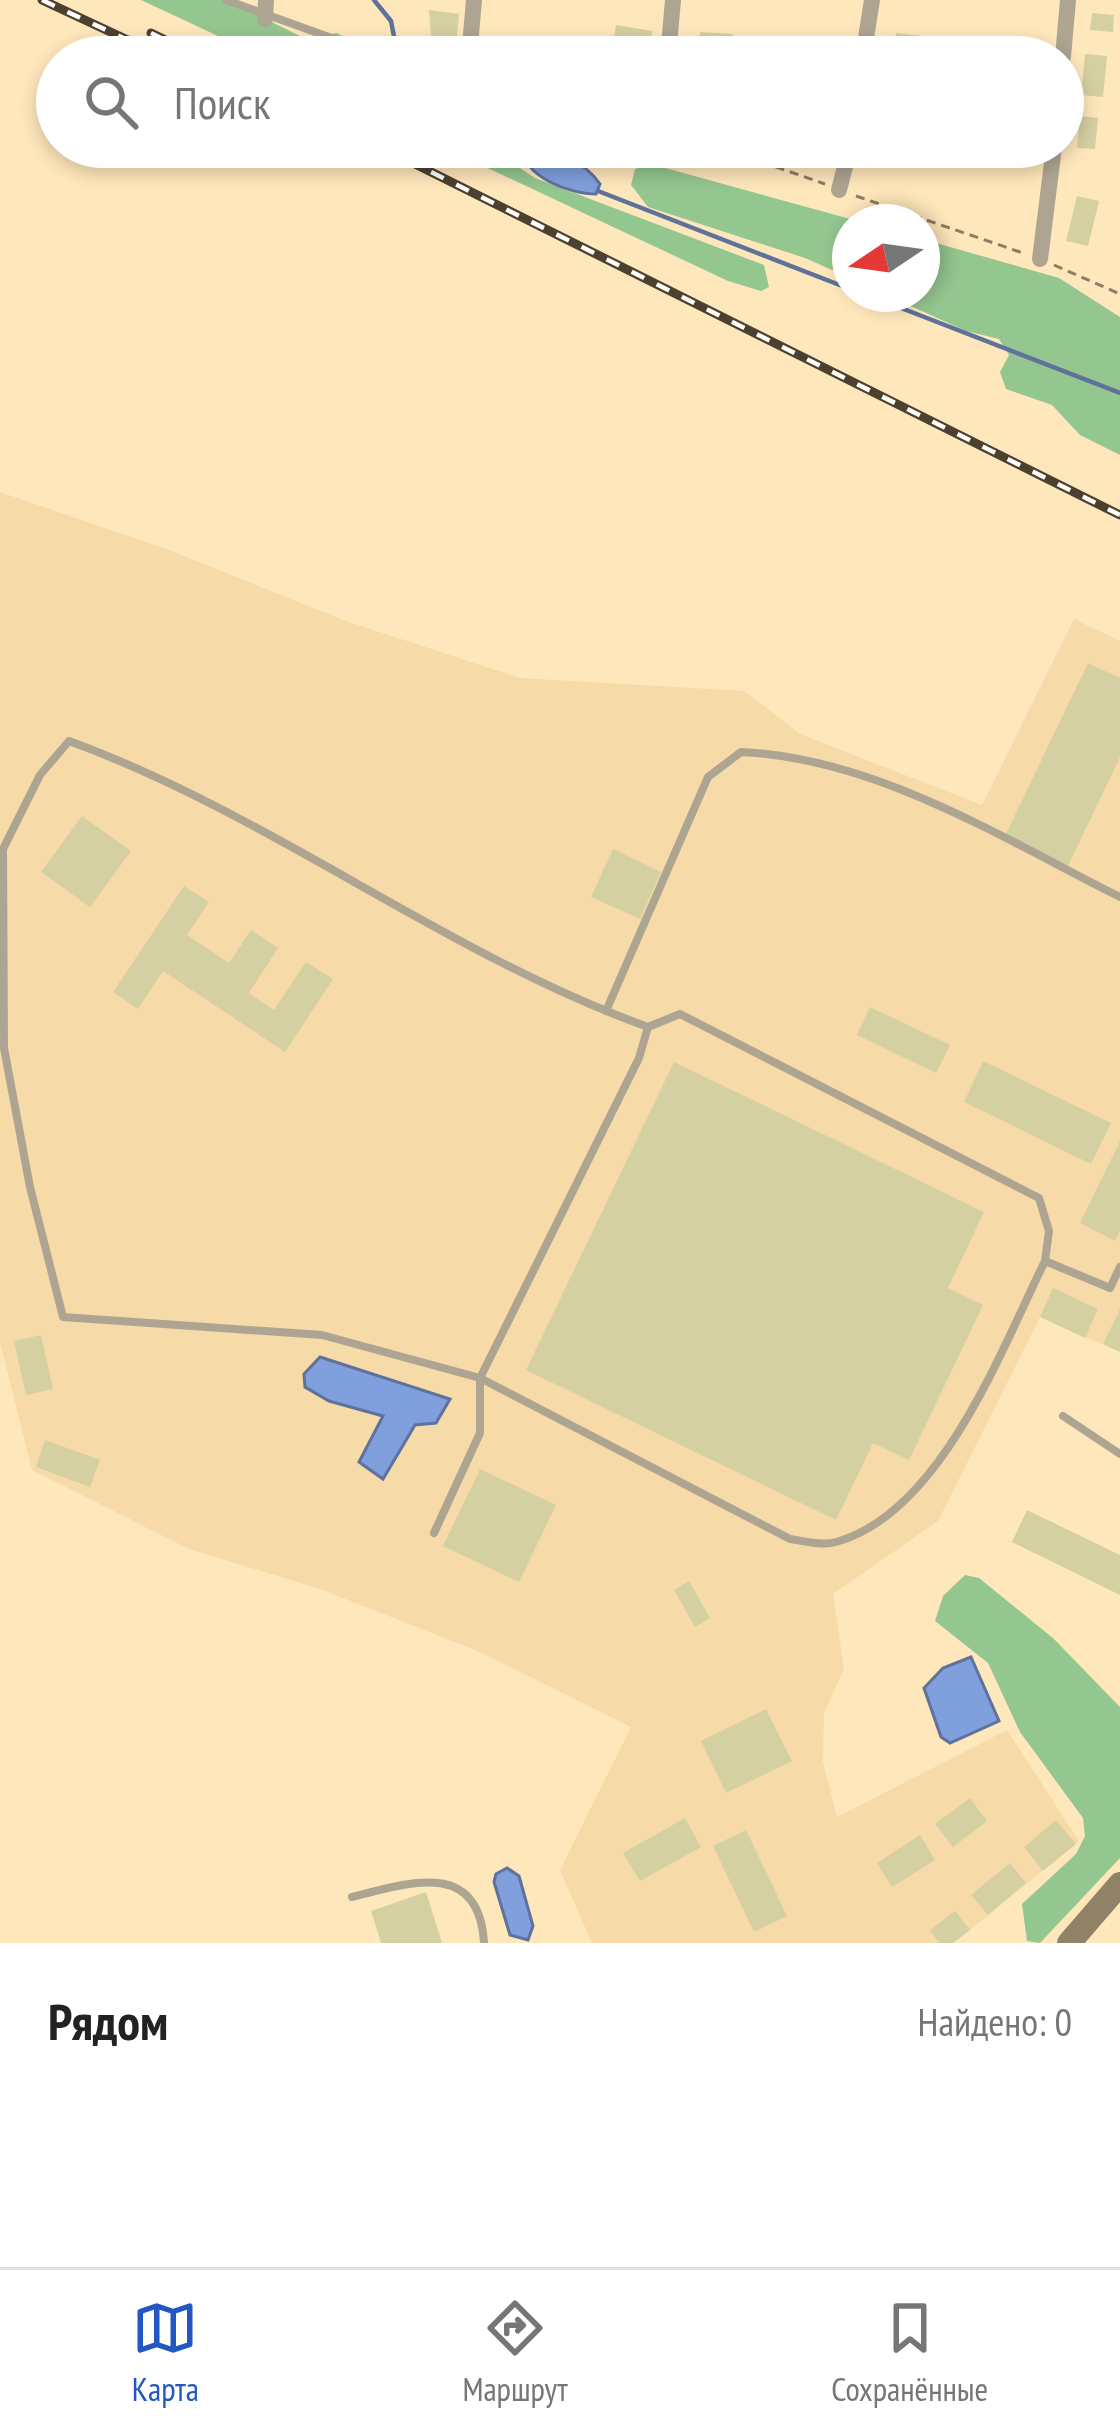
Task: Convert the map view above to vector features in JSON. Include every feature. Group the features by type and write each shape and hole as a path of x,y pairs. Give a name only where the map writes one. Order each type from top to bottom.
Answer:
{"street":[{"path":"471,36 474,0"},
{"path":"670,36 673,0"},
{"path":"866,36 872,0"},
{"path":"1065,36 1068,0"},
{"path":"839,190 845,168"},
{"path":"1040,259 1051,168"},
{"path":"1070,1943 1120,1884"}],"lane":[{"path":"226,0 265,9 328,36"},
{"path":"68,741 252,825 503,964 649,1027 680,1014 1040,1198 1049,1231 1045,1261 949,1454 869,1528 832,1544 790,1539 480,1378 322,1335 63,1317 30,1187 4,1048 3,848 40,775 68,741"},
{"path":"605,1011 708,777 741,752 798,754 927,801 1120,897"},
{"path":"434,1533 480,1433 480,1378 639,1058 649,1027"},
{"path":"1045,1261 1110,1288 1120,1268"},
{"path":"1063,1416 1120,1454"},
{"path":"352,1897 420,1880 447,1884 468,1898 484,1943"}],"path":[{"path":"778,168 1040,259 1120,294"}],"shaded area":[{"path":"0,492 166,549 343,620 520,678 744,691 800,734 982,805 1074,619 1120,641 1120,1352 1040,1317 938,1521 833,1594 844,1669 824,1713 823,1762 837,1817 1007,1730 1079,1841 954,1943 592,1943 560,1870 631,1727 482,1653 320,1589 189,1549 32,1470 0,1342"}],"green space":[{"path":"141,0 227,0 300,36 218,36"},
{"path":"488,168 520,168 535,178 764,265 769,287 761,291 728,281"},
{"path":"665,168 832,214 832,270 648,207 631,185 635,169"},
{"path":"940,244 1059,278 1120,317 1120,455 1080,435 1052,405 1006,389 1000,372 1009,355 999,339 966,331 924,312 940,312"},
{"path":"965,1575 979,1578 1054,1639 1120,1707 1120,1858 1040,1943 1027,1941 1022,1904 1076,1854 1085,1836 1083,1818 1020,1732 988,1663 935,1621 943,1596"}],"water":[{"path":"531,168 583,168 600,184 596,194 574,191"},
{"path":"320,1357 450,1399 436,1423 415,1425 383,1479 359,1462 383,1416 329,1401 305,1387 304,1374"},
{"path":"971,1657 999,1721 950,1743 941,1737 924,1688 943,1668"},
{"path":"507,1868 519,1876 533,1926 528,1940 510,1935 494,1882 496,1874"}],"building":[{"path":"429,10 459,14 457,36 431,36"},
{"path":"1092,13 1114,15 1113,32 1090,30"},
{"path":"616,25 652,31 651,36 614,36"},
{"path":"700,32 733,34 733,36 700,36"},
{"path":"1085,54 1107,56 1103,97 1084,95"},
{"path":"1084,116 1098,118 1095,149 1084,148"},
{"path":"1077,196 1099,201 1088,246 1066,241"},
{"path":"1088,663 1120,678 1120,757 1068,866 1005,836"},
{"path":"82,816 131,851 90,907 41,872"},
{"path":"613,849 661,872 640,919 591,897"},
{"path":"184,886 209,902 187,935 229,963 251,930 278,948 249,993 274,1010 306,962 333,979 285,1052 163,971 138,1009 113,992"},
{"path":"870,1007 950,1045 936,1073 857,1035"},
{"path":"983,1061 1111,1123 1091,1164 964,1102"},
{"path":"674,1062 984,1212 948,1288 983,1305 909,1460 873,1443 836,1520 526,1370"},
{"path":"1120,1141 1120,1231 1115,1241 1080,1223"},
{"path":"1053,1288 1098,1309 1085,1338 1040,1317"},
{"path":"1120,1309 1120,1352 1103,1344"},
{"path":"41,1335 53,1389 26,1395 14,1341"},
{"path":"45,1440 100,1460 90,1487 36,1467"},
{"path":"480,1469 556,1505 519,1582 443,1546"},
{"path":"1027,1510 1120,1555 1120,1595 1012,1542"},
{"path":"689,1581 710,1618 695,1627 674,1590"},
{"path":"766,1709 792,1761 726,1793 701,1741"},
{"path":"970,1798 987,1821 953,1847 935,1824"},
{"path":"685,1818 701,1847 640,1881 623,1853"},
{"path":"1056,1820 1076,1844 1043,1871 1024,1847"},
{"path":"746,1830 787,1916 754,1932 713,1846"},
{"path":"920,1835 935,1860 892,1887 877,1863"},
{"path":"1010,1863 1026,1883 988,1915 971,1895"},
{"path":"426,1892 442,1943 381,1943 371,1911"},
{"path":"955,1911 970,1930 953,1943 939,1943 930,1930"}],"waterway":[{"path":"374,0 391,21 394,36"},
{"path":"598,191 832,282"},
{"path":"911,312 1120,393"}],"railway":[{"path":"42,0 119,36"},
{"path":"151,33 157,36"},
{"path":"423,168 1120,515"}]}
